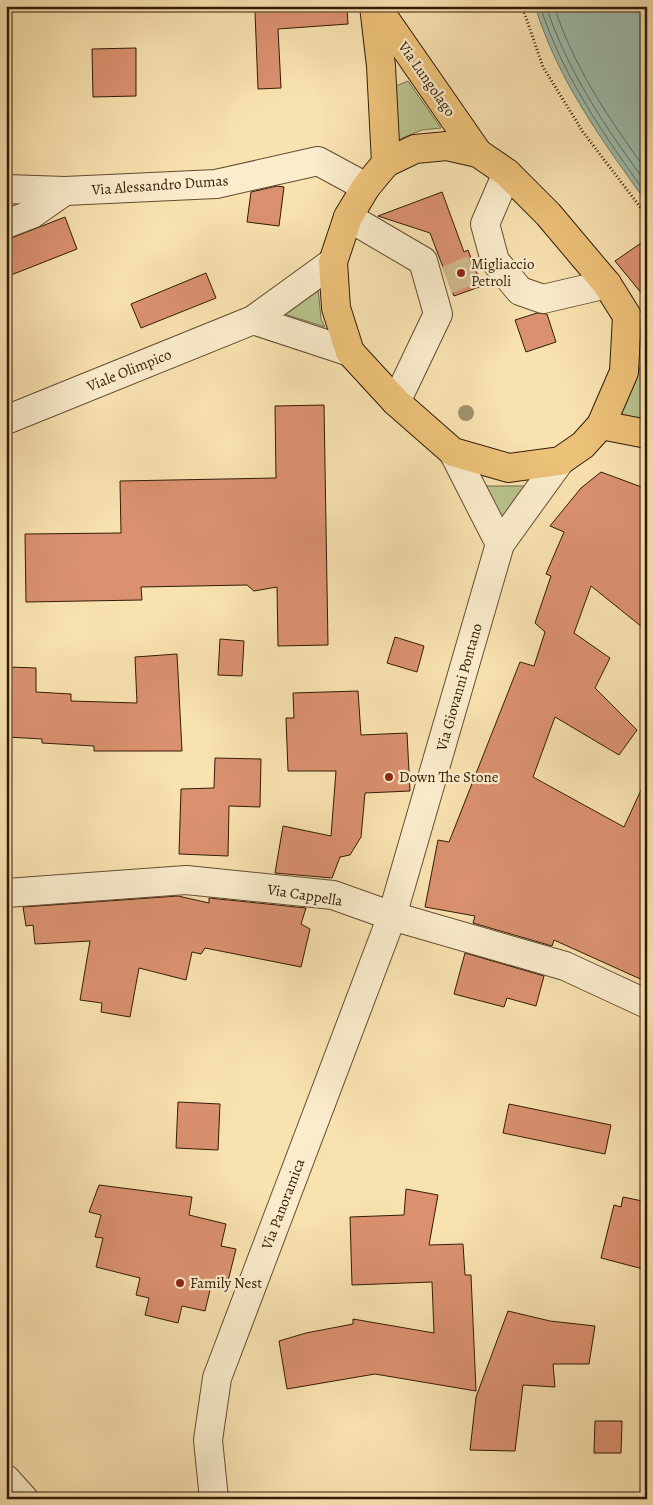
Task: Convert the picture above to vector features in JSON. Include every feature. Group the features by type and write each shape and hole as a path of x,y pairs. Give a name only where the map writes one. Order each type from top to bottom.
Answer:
{"main road":[{"name":"Via Lungolago","path":"375,6 478,153"},
{"name":"Via Lungolago","path":"375,6 381,66 386,163"},
{"path":"627,316 624,372 601,425 583,445 560,461 509,468 453,452 396,402 350,352 336,308 333,262 348,217 366,186 386,163 415,149 447,146 478,153 507,173 548,214 607,284 647,344"},
{"path":"601,425 647,434"}],"street":[{"name":"Via Alessandro Dumas","path":"6,189 65,191 216,184 318,160 366,186"},
{"path":"507,173 485,224 485,264 520,291 543,298 607,284"},
{"path":"6,224 32,214 65,191"},
{"path":"348,217 423,261 439,283 438,314 396,402"},
{"name":"Viale Olimpico","path":"6,420 253,320 333,262"},
{"path":"253,320 350,352"},
{"path":"453,452 500,544"},
{"name":"Via Giovanni Pontano","path":"392,916 500,544 560,461"},
{"name":"Via Cappella","path":"6,893 186,880 333,896 392,916 565,966 647,1004"},
{"name":"Via Panoramica","path":"214,1499 208,1440 217,1378 392,916"},
{"path":"6,1479 24,1499"}],"path":[{"path":"522,6 544,67 583,132 647,216"}],"green space":[{"path":"408,81 441,128 422,130 395,141 396,86"},
{"path":"318,288 321,319 325,327 284,314"},
{"path":"640,367 647,375 647,420 620,416"},
{"path":"485,486 529,486 500,527"}],"water":[{"path":"535,6 647,6 647,203 598,133 569,85 556,60"}],"building":[{"path":"257,6 347,6 348,24 278,29 281,88 258,89 255,12 257,12"},
{"path":"136,48 136,96 93,97 92,49"},
{"path":"277,186 284,187 279,226 247,222 251,192"},
{"path":"442,192 464,252 468,250 482,286 454,296 430,233 378,216"},
{"path":"65,217 77,249 6,277 6,240"},
{"path":"647,239 647,300 615,261"},
{"path":"206,273 216,298 141,328 131,304"},
{"path":"537,313 547,314 556,342 526,352 515,320"},
{"path":"324,405 328,645 278,646 277,587 254,591 247,585 141,587 142,600 26,602 25,534 121,533 120,481 276,478 275,406"},
{"path":"601,472 647,489 647,631 591,586 574,633 610,658 595,688 637,730 619,755 555,717 533,777 624,827 647,777 647,982 554,940 552,946 473,923 475,916 425,907 438,840 449,842 520,662 534,666 545,632 535,623 551,576 546,574 564,532 550,526 581,488"},
{"path":"395,637 424,646 417,672 387,663"},
{"path":"220,639 244,641 242,676 218,675"},
{"path":"177,654 182,751 94,751 94,746 42,743 42,739 7,737 9,667 36,668 36,692 71,694 71,701 137,703 135,657"},
{"path":"358,691 361,735 407,733 410,791 365,793 361,837 350,855 340,857 332,878 275,873 283,826 331,836 336,771 288,771 286,718 294,718 293,693"},
{"path":"215,758 261,759 260,807 229,806 228,856 179,854 181,789 214,788"},
{"path":"178,896 209,903 209,898 306,908 301,924 310,929 301,967 205,948 201,954 192,952 186,980 139,968 130,1017 101,1012 102,1003 80,1000 90,941 35,944 33,925 26,926 23,907"},
{"path":"465,953 544,976 536,1006 507,998 504,1007 454,994"},
{"path":"178,1102 220,1104 218,1150 176,1148"},
{"path":"509,1104 611,1125 605,1154 503,1133"},
{"path":"99,1185 192,1197 189,1215 226,1224 221,1246 236,1249 227,1285 212,1282 205,1311 182,1306 178,1323 145,1315 149,1298 136,1295 140,1278 96,1267 103,1238 95,1237 101,1215 89,1212"},
{"path":"406,1189 438,1195 429,1245 463,1244 465,1275 471,1275 476,1391 375,1374 287,1389 279,1341 306,1333 353,1324 353,1319 434,1333 432,1282 352,1285 350,1217 404,1215"},
{"path":"623,1197 647,1202 647,1270 601,1258 614,1205 621,1207"},
{"path":"508,1311 550,1321 595,1326 589,1364 553,1364 555,1387 523,1385 515,1451 470,1450 476,1397"},
{"path":"595,1421 622,1421 621,1453 594,1453"}],"tunnel":[{"path":"447,280 476,268"}],"place":[{"name":"Migliaccio Petroli","path":"461,273"},
{"name":"Down The Stone","path":"389,777"},
{"name":"Family Nest","path":"180,1283"}]}
